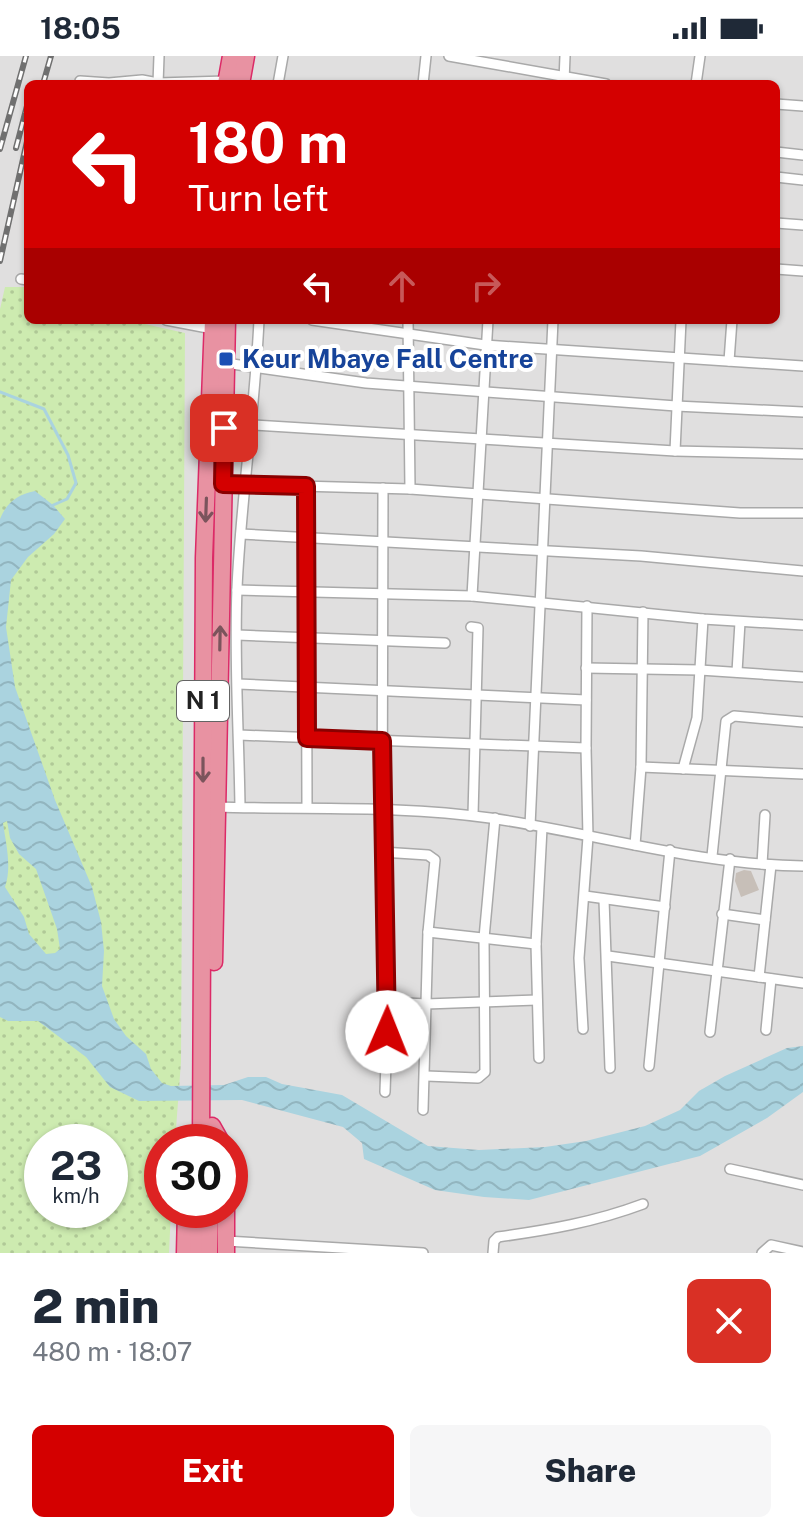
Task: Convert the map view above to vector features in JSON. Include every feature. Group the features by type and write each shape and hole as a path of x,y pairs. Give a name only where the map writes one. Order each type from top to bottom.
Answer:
{"highway":[{"path":"231,56 231,80"},
{"path":"233,80 246,56"},
{"name":"N 1","path":"207,1081 225,363 218,324"},
{"name":"N 1","path":"205,1124 204,558 218,324"},
{"path":"185,1253 186,1228"},
{"path":"198,1253 199,1228"},
{"path":"209,1253 210,1228"}],"street":[{"path":"158,80 159,56"},
{"path":"279,80 283,56"},
{"path":"423,80 426,56"},
{"path":"449,56 501,61 561,80"},
{"path":"564,80 565,56"},
{"path":"697,80 700,56"},
{"path":"780,104 803,106"},
{"path":"780,152 803,155"},
{"path":"780,177 803,180"},
{"path":"780,223 803,225"},
{"path":"780,269 803,271"},
{"path":"240,807 237,590 253,425 259,324"},
{"path":"338,324 552,352 803,366"},
{"path":"408,324 410,489"},
{"path":"472,596 488,324"},
{"path":"530,826 553,324"},
{"path":"675,451 679,324"},
{"path":"729,361 732,324"},
{"path":"225,363 366,383 676,406 803,412"},
{"path":"253,425 675,451 803,454"},
{"path":"223,484 410,489 740,513 803,513"},
{"path":"306,486 307,807"},
{"path":"383,488 382,852 388,1002 385,1092"},
{"path":"241,534 641,556 803,571"},
{"path":"237,590 472,596 703,619 803,625"},
{"path":"583,1029 579,958 588,837 587,606"},
{"path":"635,845 641,767 643,612"},
{"path":"683,769 695,729 703,619"},
{"path":"737,672 740,622"},
{"path":"471,627 478,628 473,815"},
{"path":"237,635 445,643"},
{"path":"586,668 700,670 803,677"},
{"path":"238,684 586,700"},
{"path":"712,856 726,721 729,717 803,722"},
{"path":"239,735 586,748"},
{"path":"641,767 803,774"},
{"path":"216,807 383,809 473,815 635,845 766,864 803,866"},
{"path":"759,977 765,920 765,815"},
{"path":"426,1076 482,1076 485,1072 484,938 495,818"},
{"path":"539,1058 536,944 542,828"},
{"path":"649,1066 670,850"},
{"path":"382,852 428,855 435,860 428,932 423,1110"},
{"path":"710,1032 730,859"},
{"path":"585,896 665,907"},
{"path":"604,900 610,1068"},
{"path":"722,914 765,920"},
{"path":"428,932 536,944"},
{"path":"608,956 803,983"},
{"path":"766,1030 771,979"},
{"path":"388,1002 426,1004 537,1000"},
{"path":"730,1169 803,1185"},
{"path":"493,1253 494,1241 498,1237 568,1227 609,1217 643,1204"},
{"path":"762,1253 771,1245 803,1252"},
{"path":"226,1247 423,1253"}],"shaded area":[{"path":"0,56 803,56 803,1253 0,1253"}],"green space":[{"path":"5,287 24,287 24,324 145,324 185,333 181,1062 176,1124 144,1124 144,1228 170,1228 169,1253 0,1253 0,309"}],"water":[{"path":"35,491 65,519 54,534 28,557 11,580 6,627 15,687 55,800 92,887 104,951 102,986 114,1019 126,1036 146,1054 151,1069 162,1083 171,1086 224,1085 248,1077 266,1077 282,1084 342,1095 428,1146 479,1150 545,1147 586,1141 645,1126 680,1110 699,1091 725,1076 787,1048 803,1046 803,1092 767,1118 700,1156 529,1200 484,1197 435,1190 364,1159 362,1143 343,1127 242,1100 139,1101 110,1087 86,1057 38,1021 8,1021 0,1017 0,519 9,504","holes":["7,821 10,838 19,854 36,869 57,929 60,949 55,953 46,954 29,934 24,917 5,887 8,863 3,823"]}],"building":[{"path":"751,871 759,890 741,897 735,881 736,873"}],"waterway":[{"path":"0,392 44,409 68,455 76,483 67,499 51,506"}],"railway":[{"path":"0,149 26,56"},
{"path":"44,80 51,56"},
{"path":"16,148 24,117"},
{"path":"0,261 24,155"}],"place":[{"name":"Keur Mbaye Fall Centre","path":"226,359"}],"route":[{"path":"224,428 223,484 306,486 307,738 382,741 387,1032"}]}
